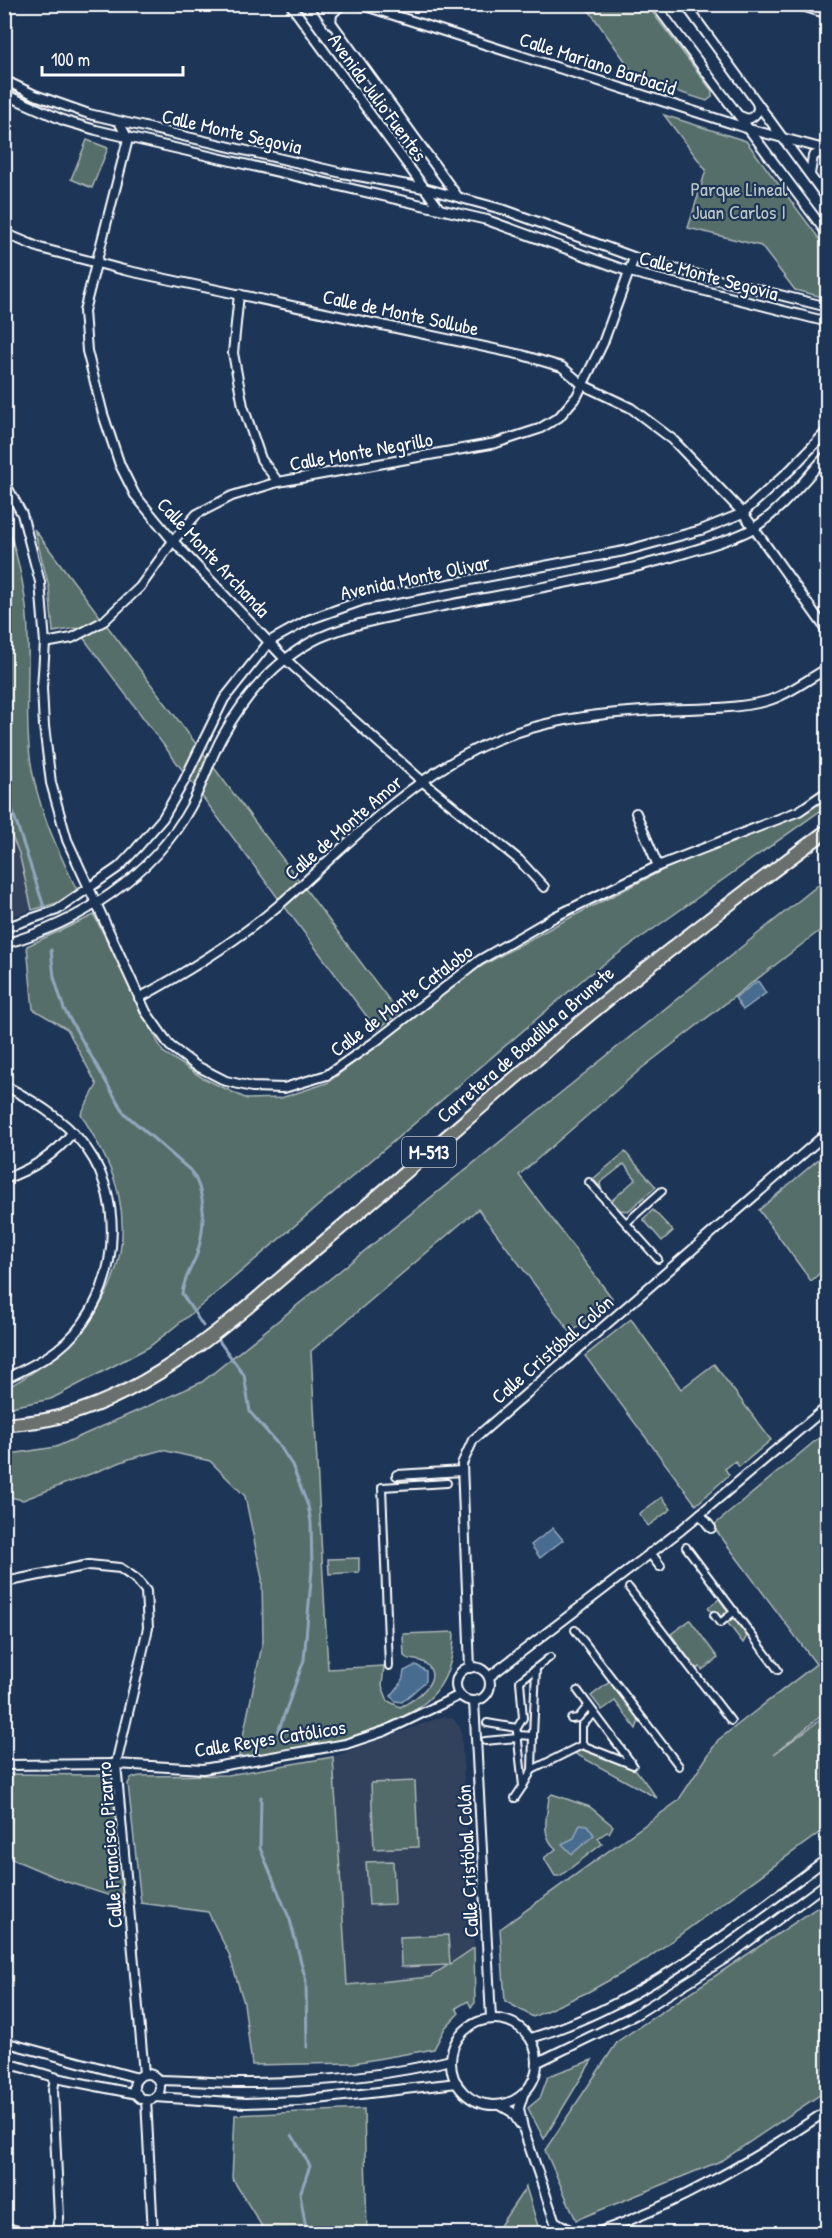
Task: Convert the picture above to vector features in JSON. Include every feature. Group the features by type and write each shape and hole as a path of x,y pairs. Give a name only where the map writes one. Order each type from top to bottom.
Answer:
{"main road":[{"name":"Carretera de Boadilla a Brunete","path":"4,1425 50,1419 81,1409 130,1388 174,1362 223,1326 342,1227 624,984 683,937 828,830"}],"street":[{"name":"Avenida Julio Fuentes","path":"290,4 424,188 442,209"},
{"name":"Avenida Julio Fuentes","path":"318,4 458,197"},
{"path":"332,23 333,14 342,4"},
{"name":"Calle Mariano Barbacid","path":"359,4 749,129 826,150"},
{"path":"656,4 828,236"},
{"path":"685,4 828,200"},
{"path":"795,4 828,14"},
{"name":"Calle Monte Segovia","path":"4,80 62,106 119,122 342,173 424,188 505,210 634,258 828,307"},
{"name":"Calle Monte Segovia","path":"4,94 65,121 128,139 442,209 506,226 630,272 828,322"},
{"path":"739,115 752,118 757,113 757,103"},
{"path":"119,122 128,139 145,128"},
{"name":"Calle Monte Archanda","path":"128,139 84,311 87,351 103,414 120,465 135,495 173,541 284,658 422,781 519,860 544,886"},
{"path":"810,176 810,162 813,156 826,150"},
{"path":"442,209 458,197"},
{"name":"Calle de Monte Sollube","path":"4,233 40,248 96,263 522,355 562,367 584,385 631,408 672,439 743,513"},
{"name":"Calle Monte Negrillo","path":"45,643 72,638 104,621 140,587 173,541 197,514 232,496 278,482 496,443 539,429 559,417 584,385 603,343 634,258"},
{"path":"239,294 233,353 243,406 261,459 278,482"},
{"name":"Avenida Monte Olivar","path":"4,928 57,910 119,867 163,818 183,783 224,699 270,641 308,620 364,600 624,550 701,530 743,513 791,469 828,430"},
{"name":"Avenida Monte Olivar","path":"4,944 51,929 96,905 140,869 172,835 190,806 222,737 254,690 284,658 314,640 395,616 631,567 710,545 752,528 787,498 828,454"},
{"name":"Calle de Monte Catalobo","path":"4,481 22,514 40,582 45,643 42,688 51,783 67,840 139,998 170,1046 195,1065 226,1081 252,1087 284,1088 327,1075 385,1035 480,960 556,916 658,866 799,812 828,791"},
{"path":"743,513 828,632"},
{"name":"Calle de Monte Amor","path":"139,998 180,976 277,907 377,815 422,781 475,749 539,726 597,714 717,710 766,701 828,668"},
{"path":"636,813 658,866"},
{"path":"4,1084 49,1112 72,1133 94,1160 108,1192 112,1237 99,1295 82,1325 57,1350 4,1379"},
{"name":"Calle Cristóbal Colón","path":"470,1668 462,1464 473,1440 828,1132"},
{"path":"4,1179 21,1173 44,1159 72,1133"},
{"path":"589,1182 658,1259"},
{"path":"626,1223 662,1191"},
{"path":"489,1677 700,1514 828,1407"},
{"path":"397,1475 462,1471"},
{"path":"389,1666 382,1487 447,1483"},
{"path":"700,1514 711,1528"},
{"path":"686,1547 778,1670"},
{"path":"650,1553 660,1566"},
{"name":"Calle Francisco Pizarro","path":"4,1585 10,1581 89,1565 120,1568 136,1579 146,1591 148,1629 116,1764 141,2076"},
{"path":"629,1588 730,1721"},
{"path":"714,1615 720,1623 735,1611"},
{"path":"575,1630 679,1766"},
{"path":"523,1786 518,1734 523,1718 520,1681 550,1657"},
{"path":"470,1668 481,1669 489,1677 488,1693 474,1701 460,1695 457,1678 470,1668"},
{"path":"515,1798 532,1770 536,1668"},
{"path":"532,1770 582,1745 633,1765 578,1691"},
{"name":"Calle Reyes Católicos","path":"4,1765 116,1764 202,1769 321,1750 385,1731 460,1695"},
{"name":"Calle Cristóbal Colón","path":"474,1701 491,2018"},
{"path":"570,1719 578,1718 588,1706"},
{"path":"582,1745 582,1725 594,1714"},
{"path":"487,1723 518,1734 533,1736"},
{"path":"485,1741 518,1734"},
{"path":"531,2038 557,2030 627,1997 716,1940 828,1858"},
{"path":"538,2062 635,2016 726,1958 828,1882"},
{"path":"523,2128 512,2112 500,2105 475,2101 457,2083 451,2060 459,2036 479,2021 491,2018 514,2023 531,2038 538,2062 533,2080 523,2095 519,2108 523,2128 559,2234"},
{"path":"4,2042 141,2076 155,2076 160,2086 155,2097"},
{"path":"159,2080 304,2082 430,2066 451,2060"},
{"path":"4,2062 55,2078 137,2094 146,2099 155,2097 246,2103 300,2102 457,2083"},
{"path":"137,2094 135,2088 141,2076"},
{"path":"51,2234 57,2229 59,2218 53,2090 55,2078"},
{"path":"500,2105 523,2095"},
{"path":"146,2099 153,2234"},
{"path":"594,2234 668,2204 736,2169 828,2110"},
{"path":"556,2222 577,2234"},
{"path":"4,2227 27,2234"}],"shaded area":[{"path":"4,820 19,853 32,910 5,918"},
{"path":"758,981 766,993 743,1010 735,998"},
{"path":"553,1528 563,1540 540,1558 531,1545"},
{"path":"416,1665 426,1671 426,1681 402,1702 395,1701 391,1696 402,1682 404,1671"},
{"path":"444,1716 453,1719 461,1729 474,1948 430,1977 347,1985 333,1757"},
{"path":"580,1824 587,1825 594,1835 572,1854 562,1844 574,1838"}],"green space":[{"path":"585,5 647,5 712,91 712,97 707,101 638,79"},
{"name":"Parque Lineal Juan Carlos I","path":"664,115 746,141 827,249 827,298 795,290 761,246 688,228 706,170"},
{"path":"87,140 108,148 92,188 71,179"},
{"path":"5,517 18,562 26,607 28,727 33,774 48,825 77,890 57,903 32,910 19,853 5,820"},
{"path":"34,529 399,1013 377,1030 76,628 53,632 49,587"},
{"path":"827,796 827,806 587,976 202,1305 149,1347 51,1399 5,1408 4,1388 13,1385 57,1355 76,1338 92,1318 115,1273 121,1248 122,1223 119,1197 113,1175 81,1114 97,1085 67,1029 33,1009 27,946 94,915 163,1052 203,1078 247,1099 281,1098 327,1083 480,967 661,871 820,802"},
{"path":"827,878 827,925 642,1068 519,1175 612,1298 571,1333 478,1209 311,1351 328,1669 384,1666 382,1686 388,1701 400,1707 419,1695 430,1683 432,1677 431,1670 426,1664 404,1656 403,1634 454,1632 453,1650 449,1668 436,1692 413,1711 366,1732 339,1740 238,1760 263,1641 262,1578 245,1496 210,1461 162,1450 129,1459 23,1500 5,1496 4,1455 56,1447 202,1382"},
{"path":"625,1152 656,1187 628,1211 619,1210 611,1201 636,1179 624,1164 600,1183 601,1188 593,1179"},
{"path":"827,1152 827,1267 811,1281 759,1210"},
{"path":"653,1210 673,1231 662,1241 643,1219"},
{"path":"631,1319 681,1389 714,1364 771,1440 739,1467 735,1461 725,1469 729,1475 696,1505 585,1356"},
{"path":"827,1431 827,1711 774,1754 827,1715 827,1827 644,1961 588,1992 533,2017 505,2001 500,1929 678,1801 718,1740 816,1664 713,1526"},
{"path":"662,1497 671,1509 648,1526 639,1514"},
{"path":"359,1558 359,1572 329,1574 328,1559"},
{"path":"719,1599 747,1636 743,1643 724,1618 720,1621 708,1608"},
{"path":"690,1620 718,1658 702,1670 700,1667 696,1669 671,1634"},
{"path":"611,1681 638,1716 636,1729 615,1701 602,1710 591,1696"},
{"path":"581,1749 636,1770 657,1798 572,1752"},
{"path":"333,1757 347,1985 430,1977 448,1965 401,1967 400,1937 448,1935 450,1964 474,1948 475,2003 471,2007 468,2001 456,2008 459,2013 445,2028 434,2049 354,2063 252,2065 244,2003 229,1954 208,1912 141,1903 128,1784 131,1778 140,1776 228,1775"},
{"path":"4,1774 101,1775 109,1780 113,1787 126,1901 64,1881 5,1856"},
{"path":"415,1781 418,1847 374,1849 371,1783"},
{"path":"552,1794 590,1807 613,1826 609,1833 598,1838 602,1844 560,1876 555,1876 544,1858 556,1849 546,1831 549,1797"},
{"path":"393,1861 395,1904 369,1905 366,1862"},
{"path":"827,1901 827,2090 723,2160 576,2220 545,2150 618,2041"},
{"path":"592,2060 544,2139 528,2108 540,2098 548,2076"},
{"path":"364,2109 367,2233 266,2233 232,2178 235,2115"},
{"path":"526,2187 540,2233 495,2233"}],"waterway":[{"path":"4,785 45,910"},
{"path":"51,950 54,977 64,1009 124,1113 191,1171 196,1180 202,1200 202,1233 182,1294 203,1326"},
{"path":"219,1341 244,1375 250,1412 281,1448 292,1465 308,1506 311,1522 312,1569 304,1660 278,1732"},
{"path":"261,1797 260,1848 290,1920 306,1981 307,2047"},
{"path":"292,2135 310,2166 300,2194 307,2234"}]}
